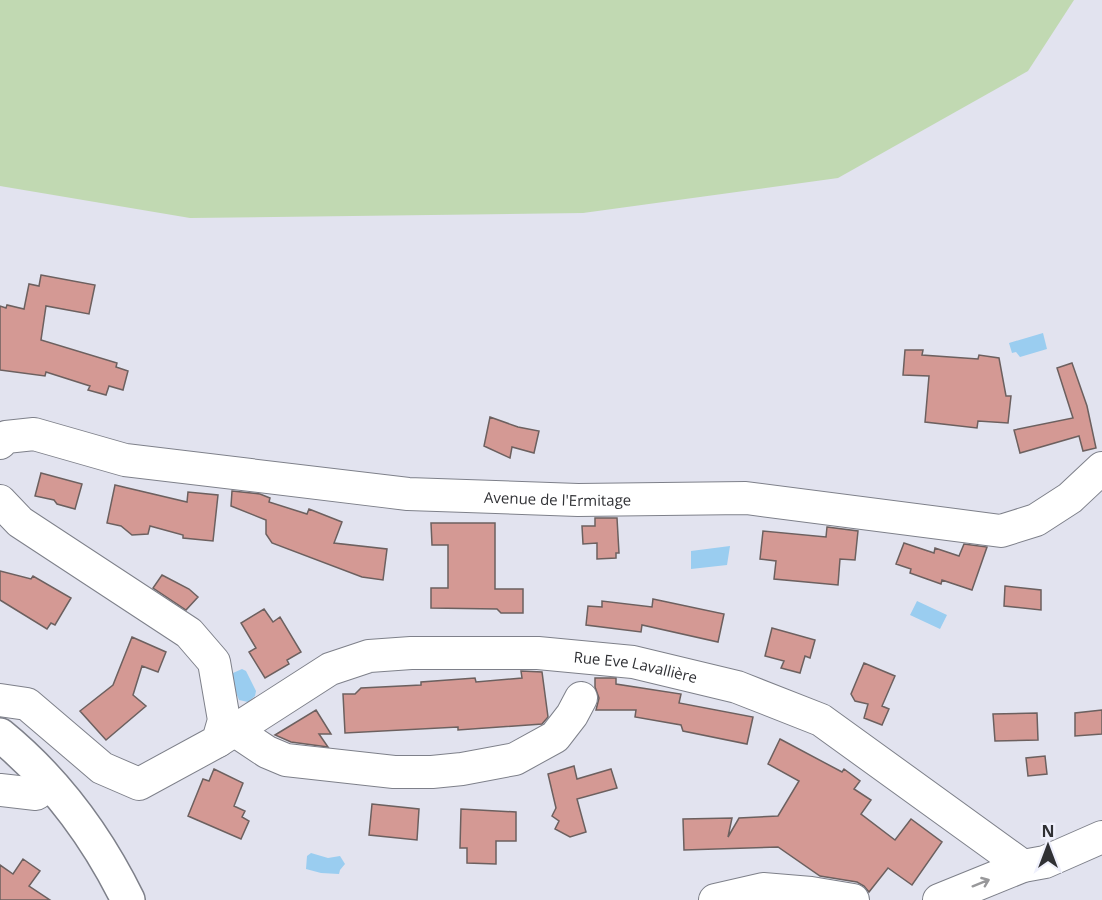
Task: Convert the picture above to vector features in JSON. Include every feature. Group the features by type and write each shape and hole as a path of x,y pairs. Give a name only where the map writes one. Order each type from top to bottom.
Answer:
{"main road":[{"path":"0,735 23,754 83,823 128,900"}],"street":[{"name":"Avenue de l'Ermitage","path":"0,443 6,437 34,434 125,460 408,494 578,500 746,498 1000,531 1035,520 1070,498 1102,468"},
{"path":"0,501 20,522 189,633 214,662 226,736"},
{"name":"Rue Eve Lavallière","path":"226,736 330,669 369,656 411,653 538,653 633,662 737,687 820,720 1023,866"},
{"path":"0,700 27,704 102,768 138,784 226,736 286,760 394,772 442,771 515,759 555,737 572,715 581,698"},
{"path":"0,790 36,794 50,784"},
{"path":"939,900 1023,866 1046,862 1102,837"},
{"path":"715,900 763,889 812,893 853,900"}],"green space":[{"path":"0,0 1074,0 1028,71 838,178 583,213 190,218 0,186"}],"water":[{"path":"1043,333 1047,349 1020,357 1016,352 1012,353 1009,343"},
{"path":"730,546 727,565 691,569 691,551"},
{"path":"917,601 947,615 940,629 910,615"},
{"path":"242,669 246,671 256,691 255,696 248,702 239,700 233,685 233,673"},
{"path":"311,853 328,858 340,856 345,864 339,874 306,869 307,856"}],"building":[{"path":"41,275 95,285 89,314 46,306 41,340 117,363 116,367 128,371 123,390 109,386 106,395 88,390 90,386 46,372 45,376 0,370 0,306 6,308 7,305 24,309 29,284 39,286"},
{"path":"905,350 923,350 922,355 978,359 979,355 999,358 1006,396 1011,396 1008,423 978,421 977,428 925,422 929,376 903,375"},
{"path":"1072,363 1087,406 1096,448 1083,451 1079,436 1020,453 1014,430 1073,418 1057,368"},
{"path":"490,417 518,427 539,431 534,453 512,447 510,458 484,446"},
{"path":"41,473 82,484 75,509 57,504 54,500 35,496"},
{"path":"115,485 187,502 188,492 218,495 213,541 183,538 183,535 150,526 148,534 132,535 121,526 107,523"},
{"path":"232,491 260,494 270,498 269,502 307,514 309,509 342,522 334,543 387,549 383,580 362,577 272,543 266,534 266,520 231,506"},
{"path":"595,518 617,518 619,553 616,553 616,558 597,559 597,543 583,544 582,526 595,526"},
{"path":"431,523 495,523 495,589 523,589 523,613 501,613 497,609 431,608 431,588 448,588 448,545 432,545"},
{"path":"827,527 858,531 855,560 840,559 838,585 774,579 776,561 760,559 763,531 826,537"},
{"path":"904,543 934,553 935,548 959,556 964,544 987,547 972,590 942,580 941,584 910,573 911,569 896,564"},
{"path":"0,571 31,579 33,576 71,598 55,625 51,623 47,629 0,600"},
{"path":"162,575 189,589 198,597 186,610 153,588"},
{"path":"1005,586 1041,590 1041,610 1004,606"},
{"path":"653,599 724,614 718,642 642,625 641,632 586,625 588,606 602,607 602,601 652,607"},
{"path":"264,609 273,622 280,617 301,652 287,660 289,664 265,678 249,652 256,648 241,623"},
{"path":"772,628 815,640 810,658 805,656 800,673 781,668 784,661 765,656"},
{"path":"132,637 166,652 158,672 142,666 133,695 146,706 106,740 80,711 113,685"},
{"path":"864,663 895,676 882,706 889,709 882,725 864,718 868,704 855,701 851,694"},
{"path":"521,671 542,672 548,717 542,724 458,730 458,727 345,733 343,694 355,694 361,688 421,685 421,682 475,678 476,682 522,678"},
{"path":"595,678 616,678 616,684 681,694 679,703 753,717 747,744 683,731 681,725 635,717 636,710 596,710 599,698"},
{"path":"316,710 331,734 319,734 328,747 291,742 275,735"},
{"path":"1102,710 1102,734 1075,736 1075,713"},
{"path":"1037,713 1038,740 995,741 993,714"},
{"path":"780,739 842,772 844,769 860,781 854,789 871,800 861,814 895,840 911,819 942,842 912,885 888,868 869,892 857,882 820,876 778,847 684,850 683,819 732,818 728,837 739,818 778,816 799,781 768,764"},
{"path":"1045,756 1047,774 1028,776 1026,758"},
{"path":"574,766 577,779 611,769 617,788 577,799 586,832 570,837 555,829 559,821 552,816 556,808 548,774"},
{"path":"214,769 243,783 234,806 245,811 242,817 249,821 241,839 188,816 203,779 209,781"},
{"path":"372,804 419,809 417,840 369,835"},
{"path":"461,809 516,812 516,841 496,841 496,864 467,863 467,848 460,848"},
{"path":"23,859 40,871 29,886 50,900 0,900 0,865 13,874"}]}
